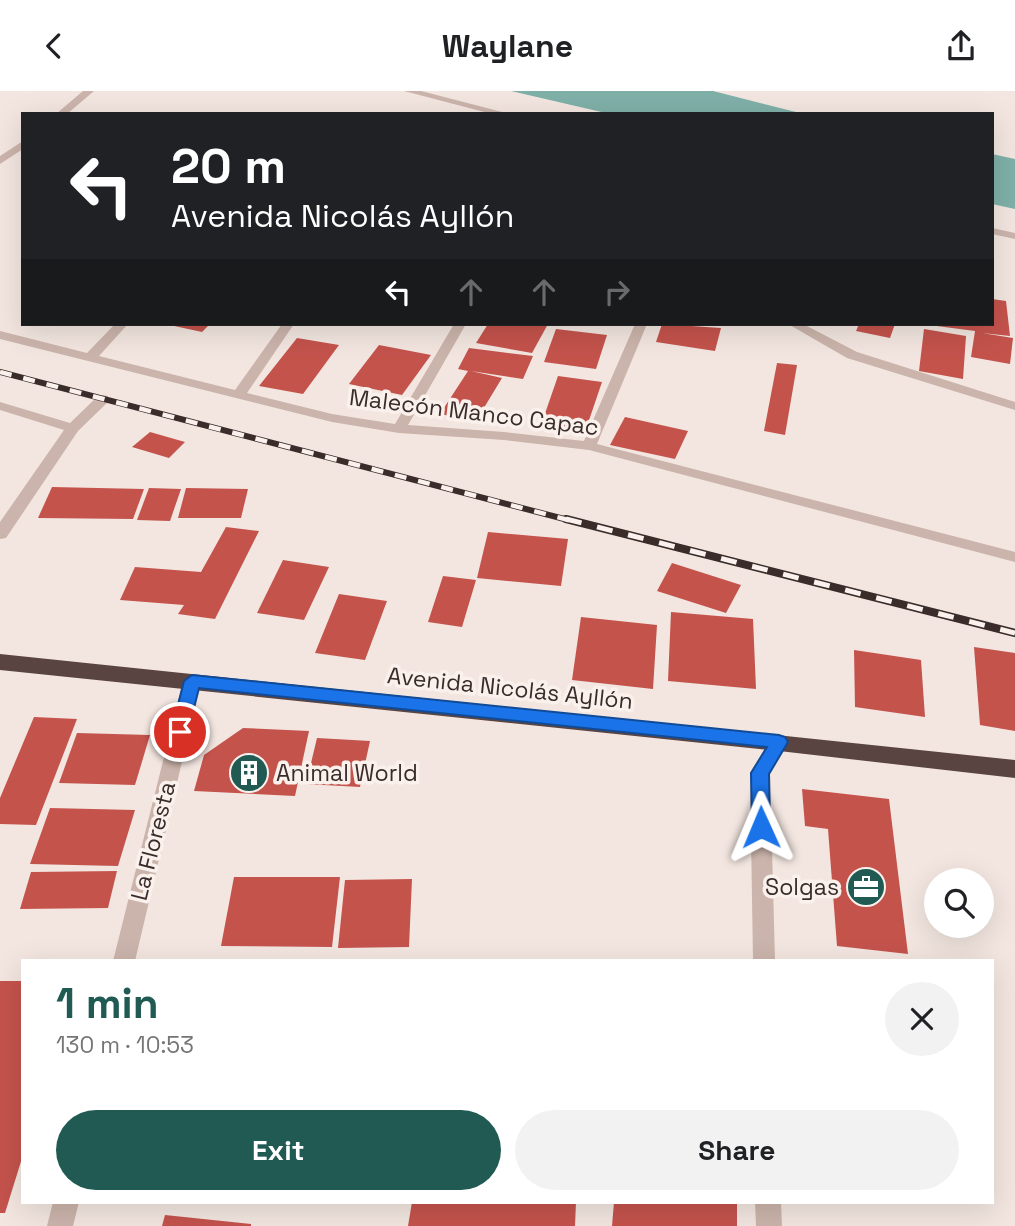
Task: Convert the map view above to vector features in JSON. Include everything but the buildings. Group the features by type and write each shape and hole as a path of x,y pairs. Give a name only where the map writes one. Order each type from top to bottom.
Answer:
{"highway":[{"name":"Avenida Nicolás Ayllón","path":"0,662 779,742 1015,769"}],"street":[{"path":"409,91 497,112"},
{"path":"64,112 89,92"},
{"path":"0,161 21,145"},
{"path":"994,231 1015,236"},
{"path":"90,357 120,326"},
{"path":"238,395 288,326"},
{"path":"399,429 459,326"},
{"path":"589,446 639,326"},
{"path":"798,326 852,355 1015,406"},
{"name":"Malecón Manco Capac","path":"0,335 332,418 399,429 504,436 589,446 1015,557"},
{"path":"0,534 73,428 103,399"},
{"path":"0,406 73,428"},
{"name":"La Floresta","path":"124,959 192,681"},
{"path":"764,959 760,773 779,742"},
{"path":"60,1226 66,1204"},
{"path":"768,1204 769,1226"}],"water":[{"path":"511,91 713,91 796,112 601,112"},
{"path":"994,154 1015,159 1015,209 994,204"}],"railway":[{"path":"0,372 572,521"},
{"path":"566,519 1015,633"}],"place":[{"name":"Animal World","path":"249,773"},
{"name":"Solgas","path":"866,887"}],"route":[{"path":"180,732 192,681 779,742 760,773 761,827"}]}
